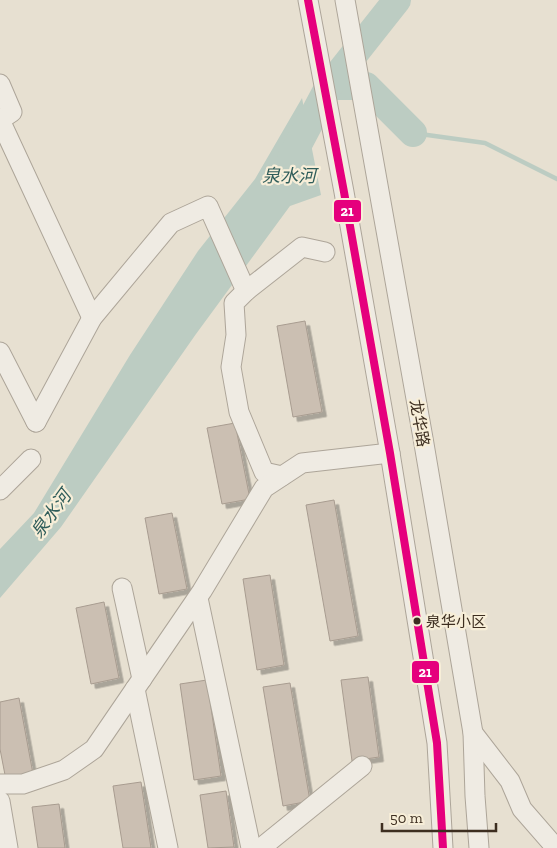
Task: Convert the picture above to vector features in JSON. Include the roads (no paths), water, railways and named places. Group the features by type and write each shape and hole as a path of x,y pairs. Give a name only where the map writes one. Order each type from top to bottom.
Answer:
{"street":[{"name":"龙华路","path":"345,0 376,168 473,733 479,848"},
{"path":"310,8 390,453 436,743 443,848"},
{"path":"0,84 12,112 0,120 92,318"},
{"path":"0,352 36,422 92,318 171,223 208,206 246,291"},
{"path":"282,476 264,472 239,412 231,367 236,335 234,302 302,247 325,252"},
{"path":"0,784 23,784 64,770 94,749 198,598 264,488 302,463 390,453"},
{"path":"0,490 32,459"},
{"path":"122,588 168,848"},
{"path":"198,598 251,848"},
{"path":"473,733 510,781 522,809 556,848"},
{"path":"261,848 362,766"},
{"path":"0,801 8,848"}],"water":[{"name":"泉水河","path":"302,98 321,195 290,206 196,334 61,527 0,598 0,549 34,513 130,355 198,251 255,179"}],"waterway":[{"name":"泉水河","path":"291,158 329,86 397,0"},
{"path":"336,86 366,86 413,133"},
{"path":"413,133 485,143 557,179"}],"place":[{"name":"泉华小区","path":"417,621"}]}
